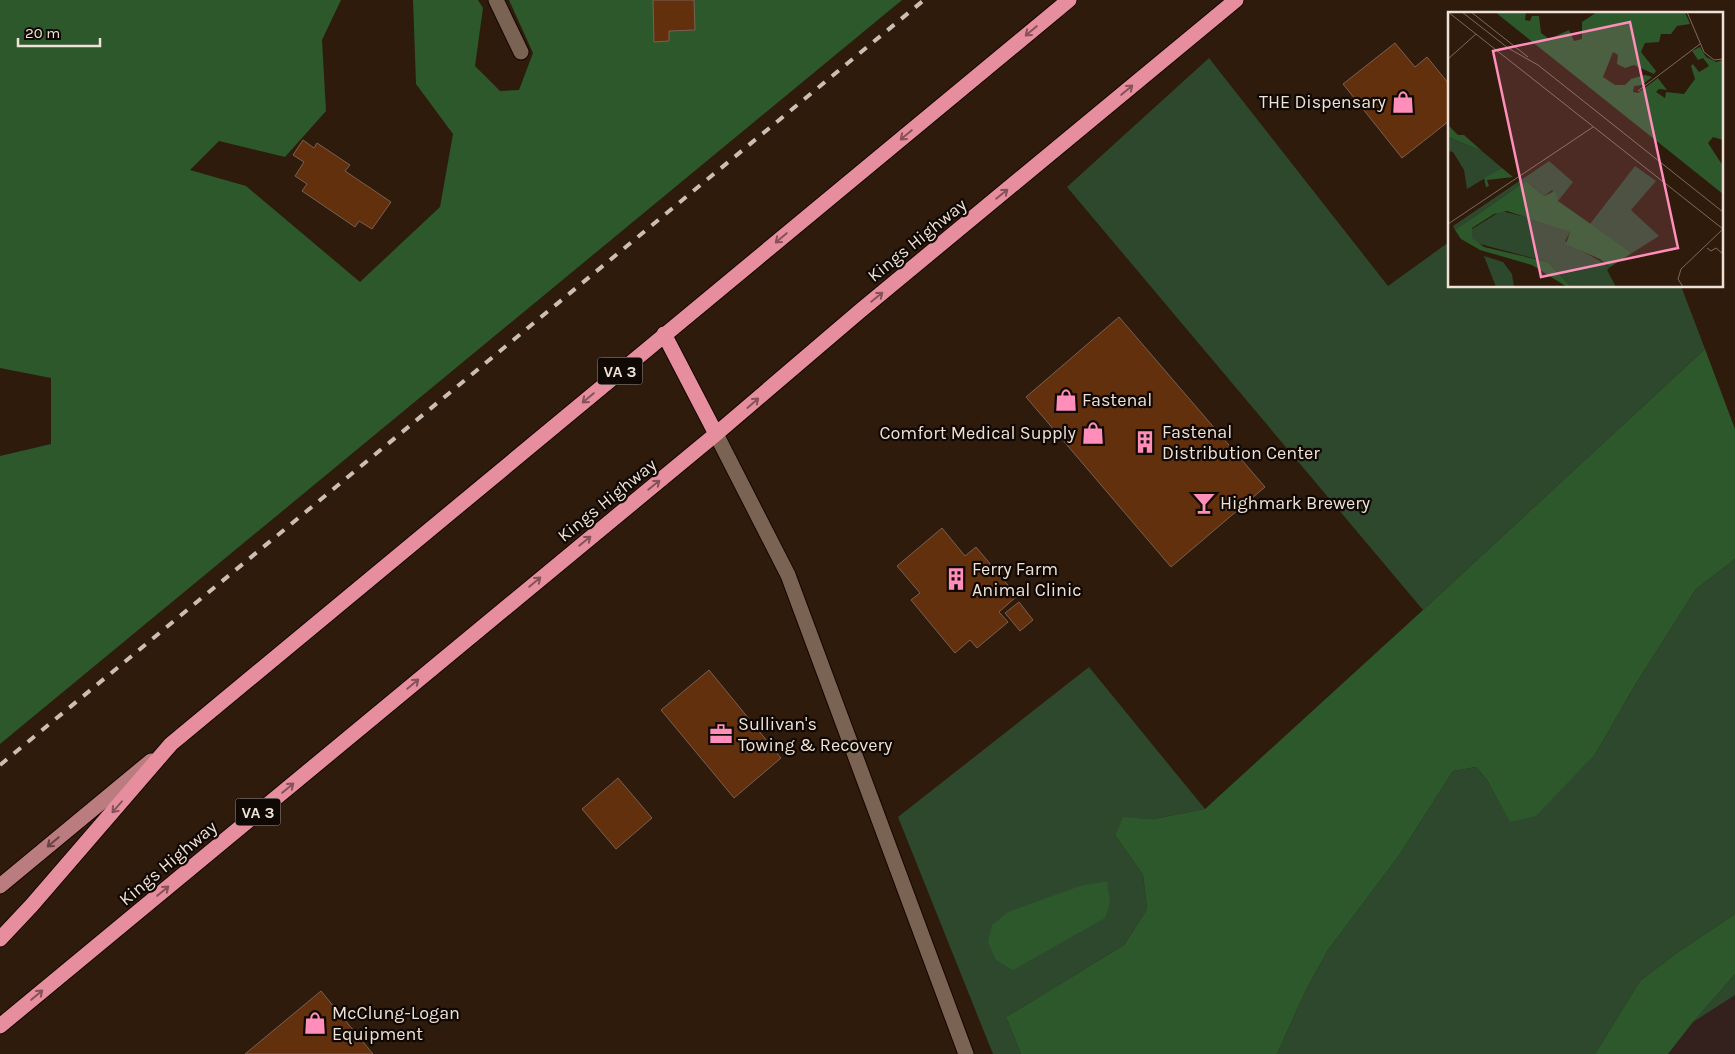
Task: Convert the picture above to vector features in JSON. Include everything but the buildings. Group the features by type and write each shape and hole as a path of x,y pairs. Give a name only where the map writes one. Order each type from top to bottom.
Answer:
{"highway":[{"name":"VA 3","path":"0,939 32,905 171,744 1069,0"},
{"name":"Kings Highway","path":"0,1026 716,434 860,311 1236,0"},
{"path":"664,334 716,434"}],"main road":[{"path":"0,886 171,744"}],"street":[{"path":"496,0 521,52"},
{"path":"716,434 788,575 966,1054"}],"shaded area":[{"path":"1735,974 1735,1054 1668,1054 1693,1022"}],"green space":[{"path":"0,0 341,0 322,40 326,111 285,157 219,141 190,170 246,186 360,282 440,207 453,134 416,84 413,0 478,0 483,8 475,66 500,91 519,90 533,53 509,0 902,0 0,744 0,456 51,444 51,378 0,368"},
{"path":"1209,58 1388,286 1448,243 1448,288 1682,288 1705,349 1423,610 1067,187"},
{"path":"1705,349 1735,429 1735,559 1696,589 1635,685 1596,753 1536,816 1510,822 1487,780 1476,767 1453,771 1400,854 1328,950 1306,990 1277,1054 1021,1054 1006,1017 1124,945 1147,909 1143,875 1115,835 1123,817 1153,819 1205,809"},
{"path":"1735,559 1735,914 1678,952 1640,981 1595,1054 1277,1054 1306,990 1328,950 1400,854 1453,771 1476,767 1487,780 1510,821 1596,753 1635,685 1696,589"},
{"path":"1089,667 1205,809 1153,819 1123,818 1115,835 1143,875 1147,909 1124,945 1006,1017 1021,1054 993,1054 898,817"},
{"path":"1107,881 1110,903 1105,918 1013,970 996,960 988,942 992,925 1008,912 1080,886"},
{"path":"1735,914 1735,974 1668,1054 1595,1054 1640,981 1678,952"},
{"path":"1735,974 1735,995 1693,1022"}],"railway":[{"path":"0,765 924,0"}],"place":[{"name":"THE Dispensary","path":"1403,102"},
{"name":"Fastenal","path":"1066,400"},
{"name":"Comfort Medical Supply","path":"1093,433"},
{"name":"Fastenal Distribution Center","path":"1145,442"},
{"name":"Highmark Brewery","path":"1204,503"},
{"name":"Ferry Farm Animal Clinic","path":"956,579"},
{"name":"Sullivan's Towing & Recovery","path":"721,734"},
{"name":"McClung-Logan Equipment","path":"315,1023"}]}
